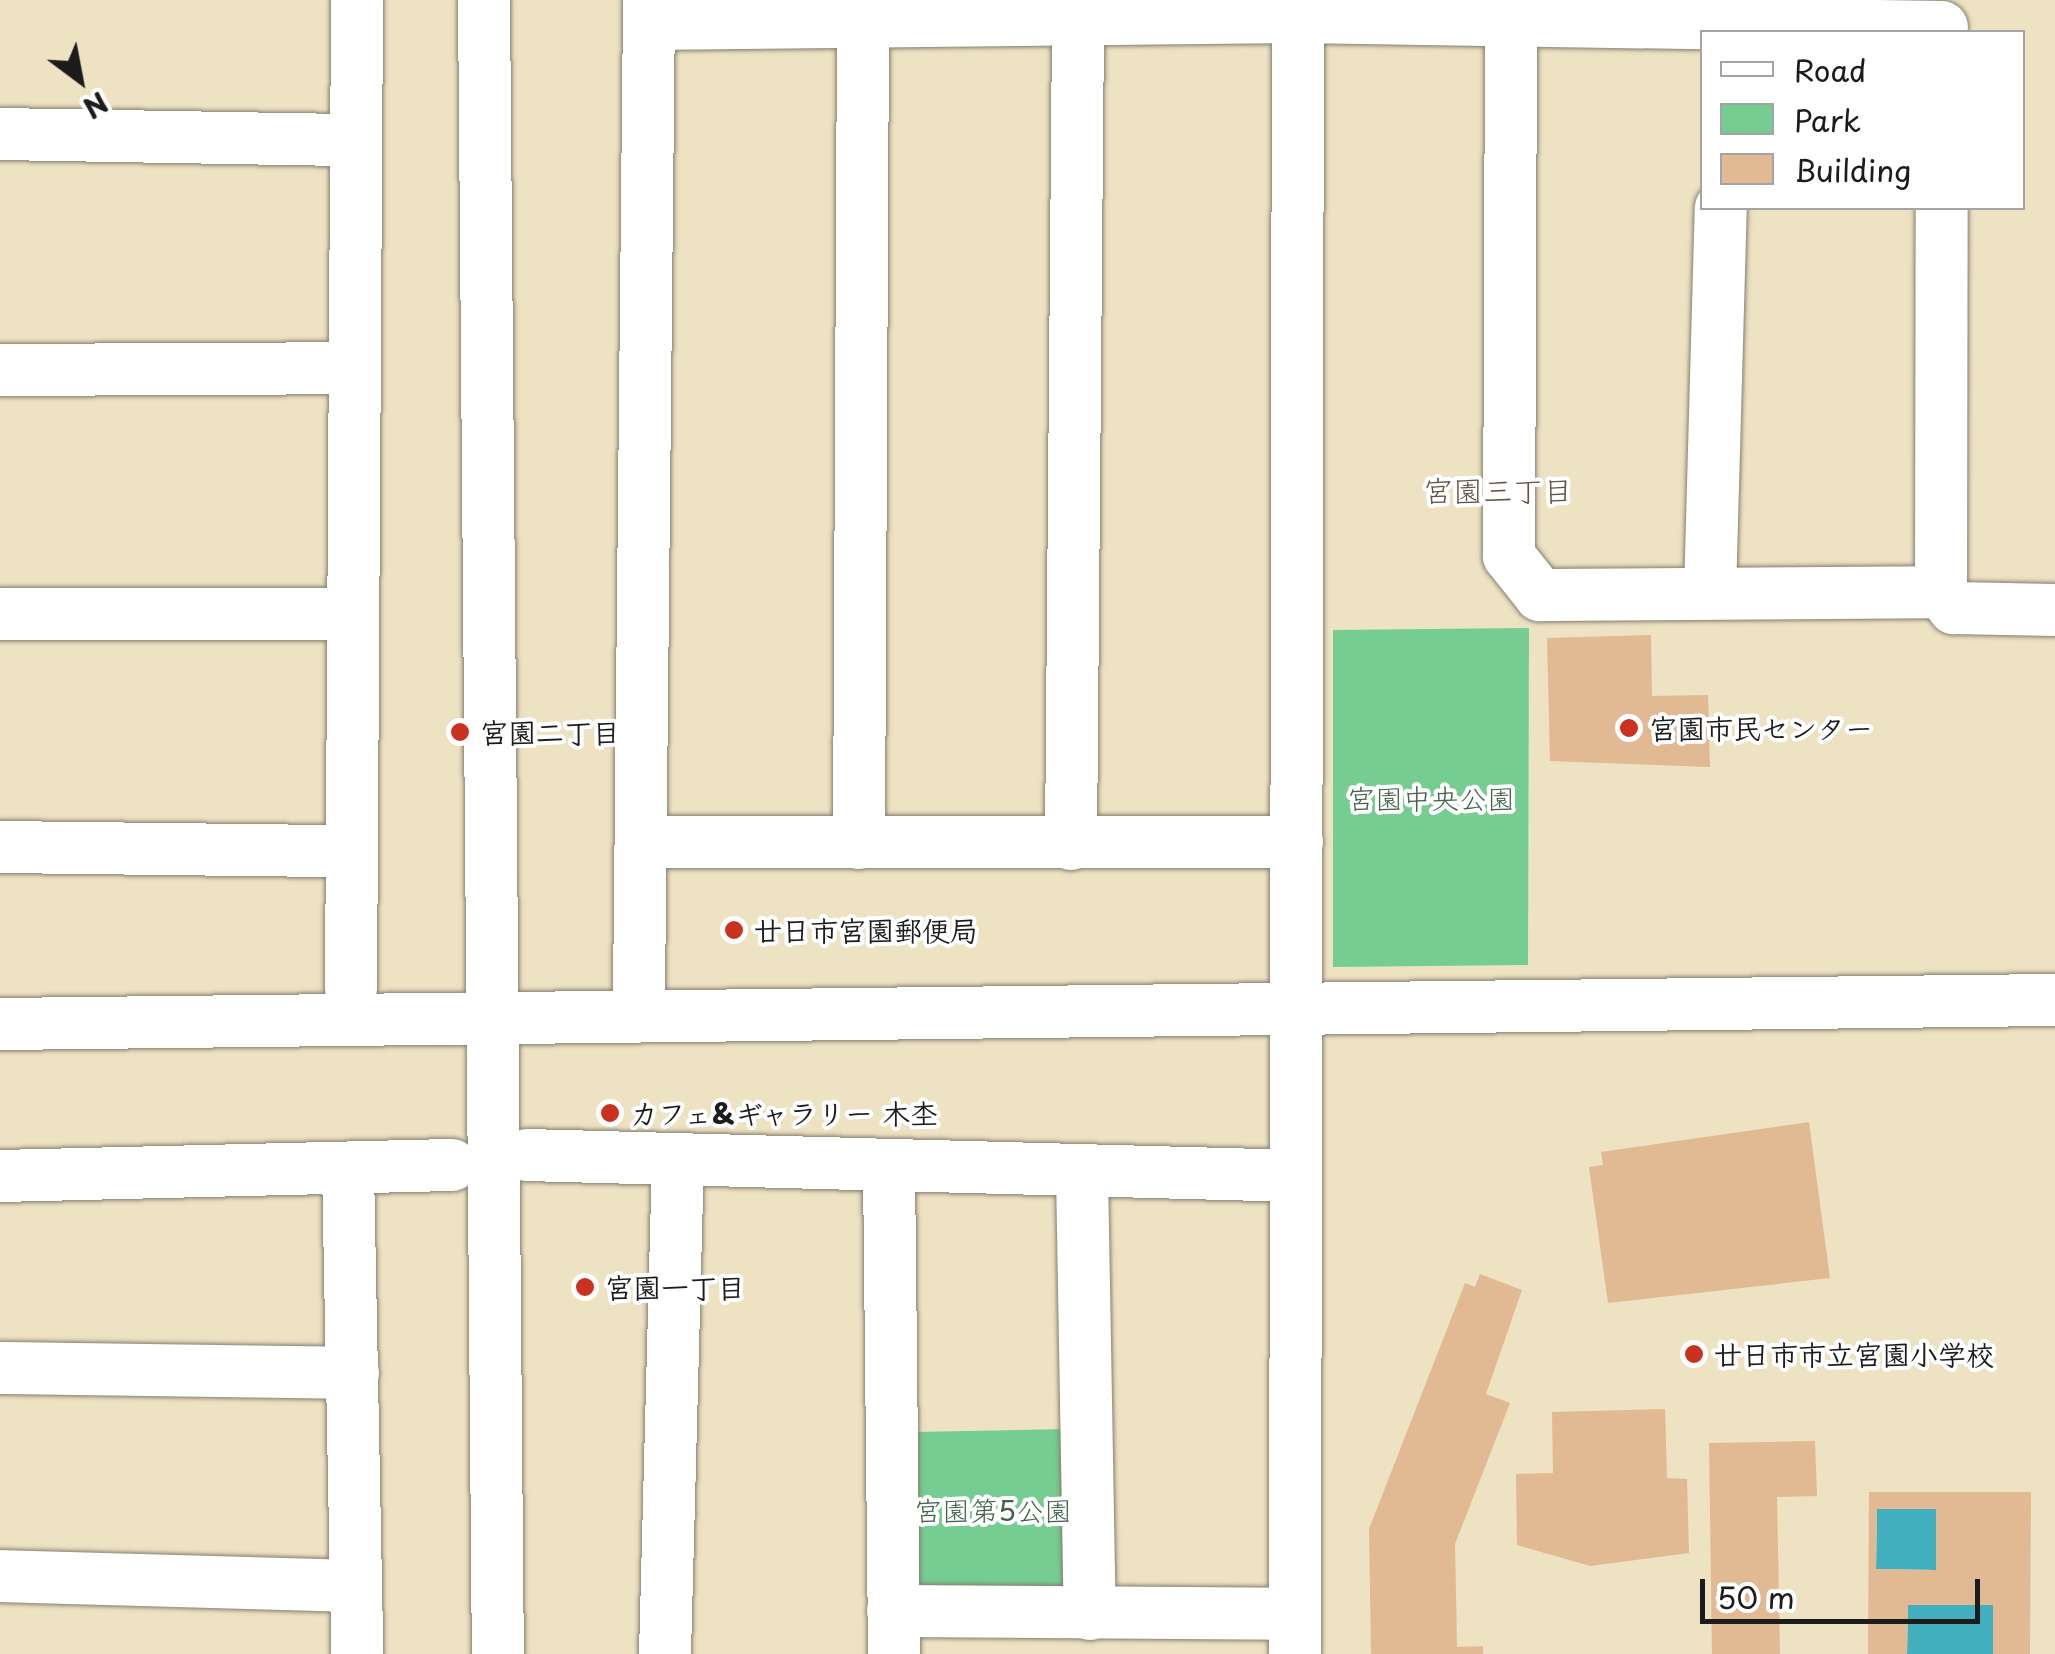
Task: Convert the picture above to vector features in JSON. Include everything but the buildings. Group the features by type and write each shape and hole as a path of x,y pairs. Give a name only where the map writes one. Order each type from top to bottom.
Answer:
{"street":[{"path":"351,989 353,140 357,0"},
{"path":"484,0 488,1021 498,1654"},
{"path":"888,1166 893,1633 1090,1614 1295,1634 1298,9"},
{"path":"639,994 646,842 649,12 863,22 1078,21 1298,9 1511,22 1727,28 1942,20"},
{"path":"1071,844 1078,21"},
{"path":"859,843 863,22"},
{"path":"1511,22 1508,556 1540,595 1940,592"},
{"path":"0,134 353,140"},
{"path":"1710,593 1721,210"},
{"path":"1942,210 1940,592 1954,608 2055,610"},
{"path":"0,370 352,368"},
{"path":"0,614 352,614"},
{"path":"646,842 1297,842"},
{"path":"0,848 351,852"},
{"path":"0,1024 2055,1000"},
{"path":"527,1154 1296,1176"},
{"path":"665,1654 678,1159"},
{"path":"0,1176 452,1165"},
{"path":"348,1168 357,1654"},
{"path":"1082,1172 1090,1614"},
{"path":"0,1368 353,1373"},
{"path":"0,1576 356,1586"}],"green space":[{"name":"宮園中央公園","path":"1529,628 1528,965 1333,967 1333,630"},
{"name":"宮園第5公園","path":"1067,1429 1072,1589 919,1591 915,1432"}],"water":[{"path":"1877,1509 1936,1509 1936,1570 1876,1569"},
{"path":"1908,1605 1993,1605 1993,1654 1907,1654"}],"place":[{"name":"宮園市民センター","path":"1629,728"},
{"name":"宮園二丁目","path":"460,732"},
{"name":"廿日市宮園郵便局","path":"734,930"},
{"name":"カフェ&ギャラリー 木杢","path":"610,1113"},
{"name":"宮園一丁目","path":"585,1287"},
{"name":"廿日市市立宮園小学校","path":"1694,1354"}],"district":[{"name":"宮園三丁目","path":"1498,490"}]}
